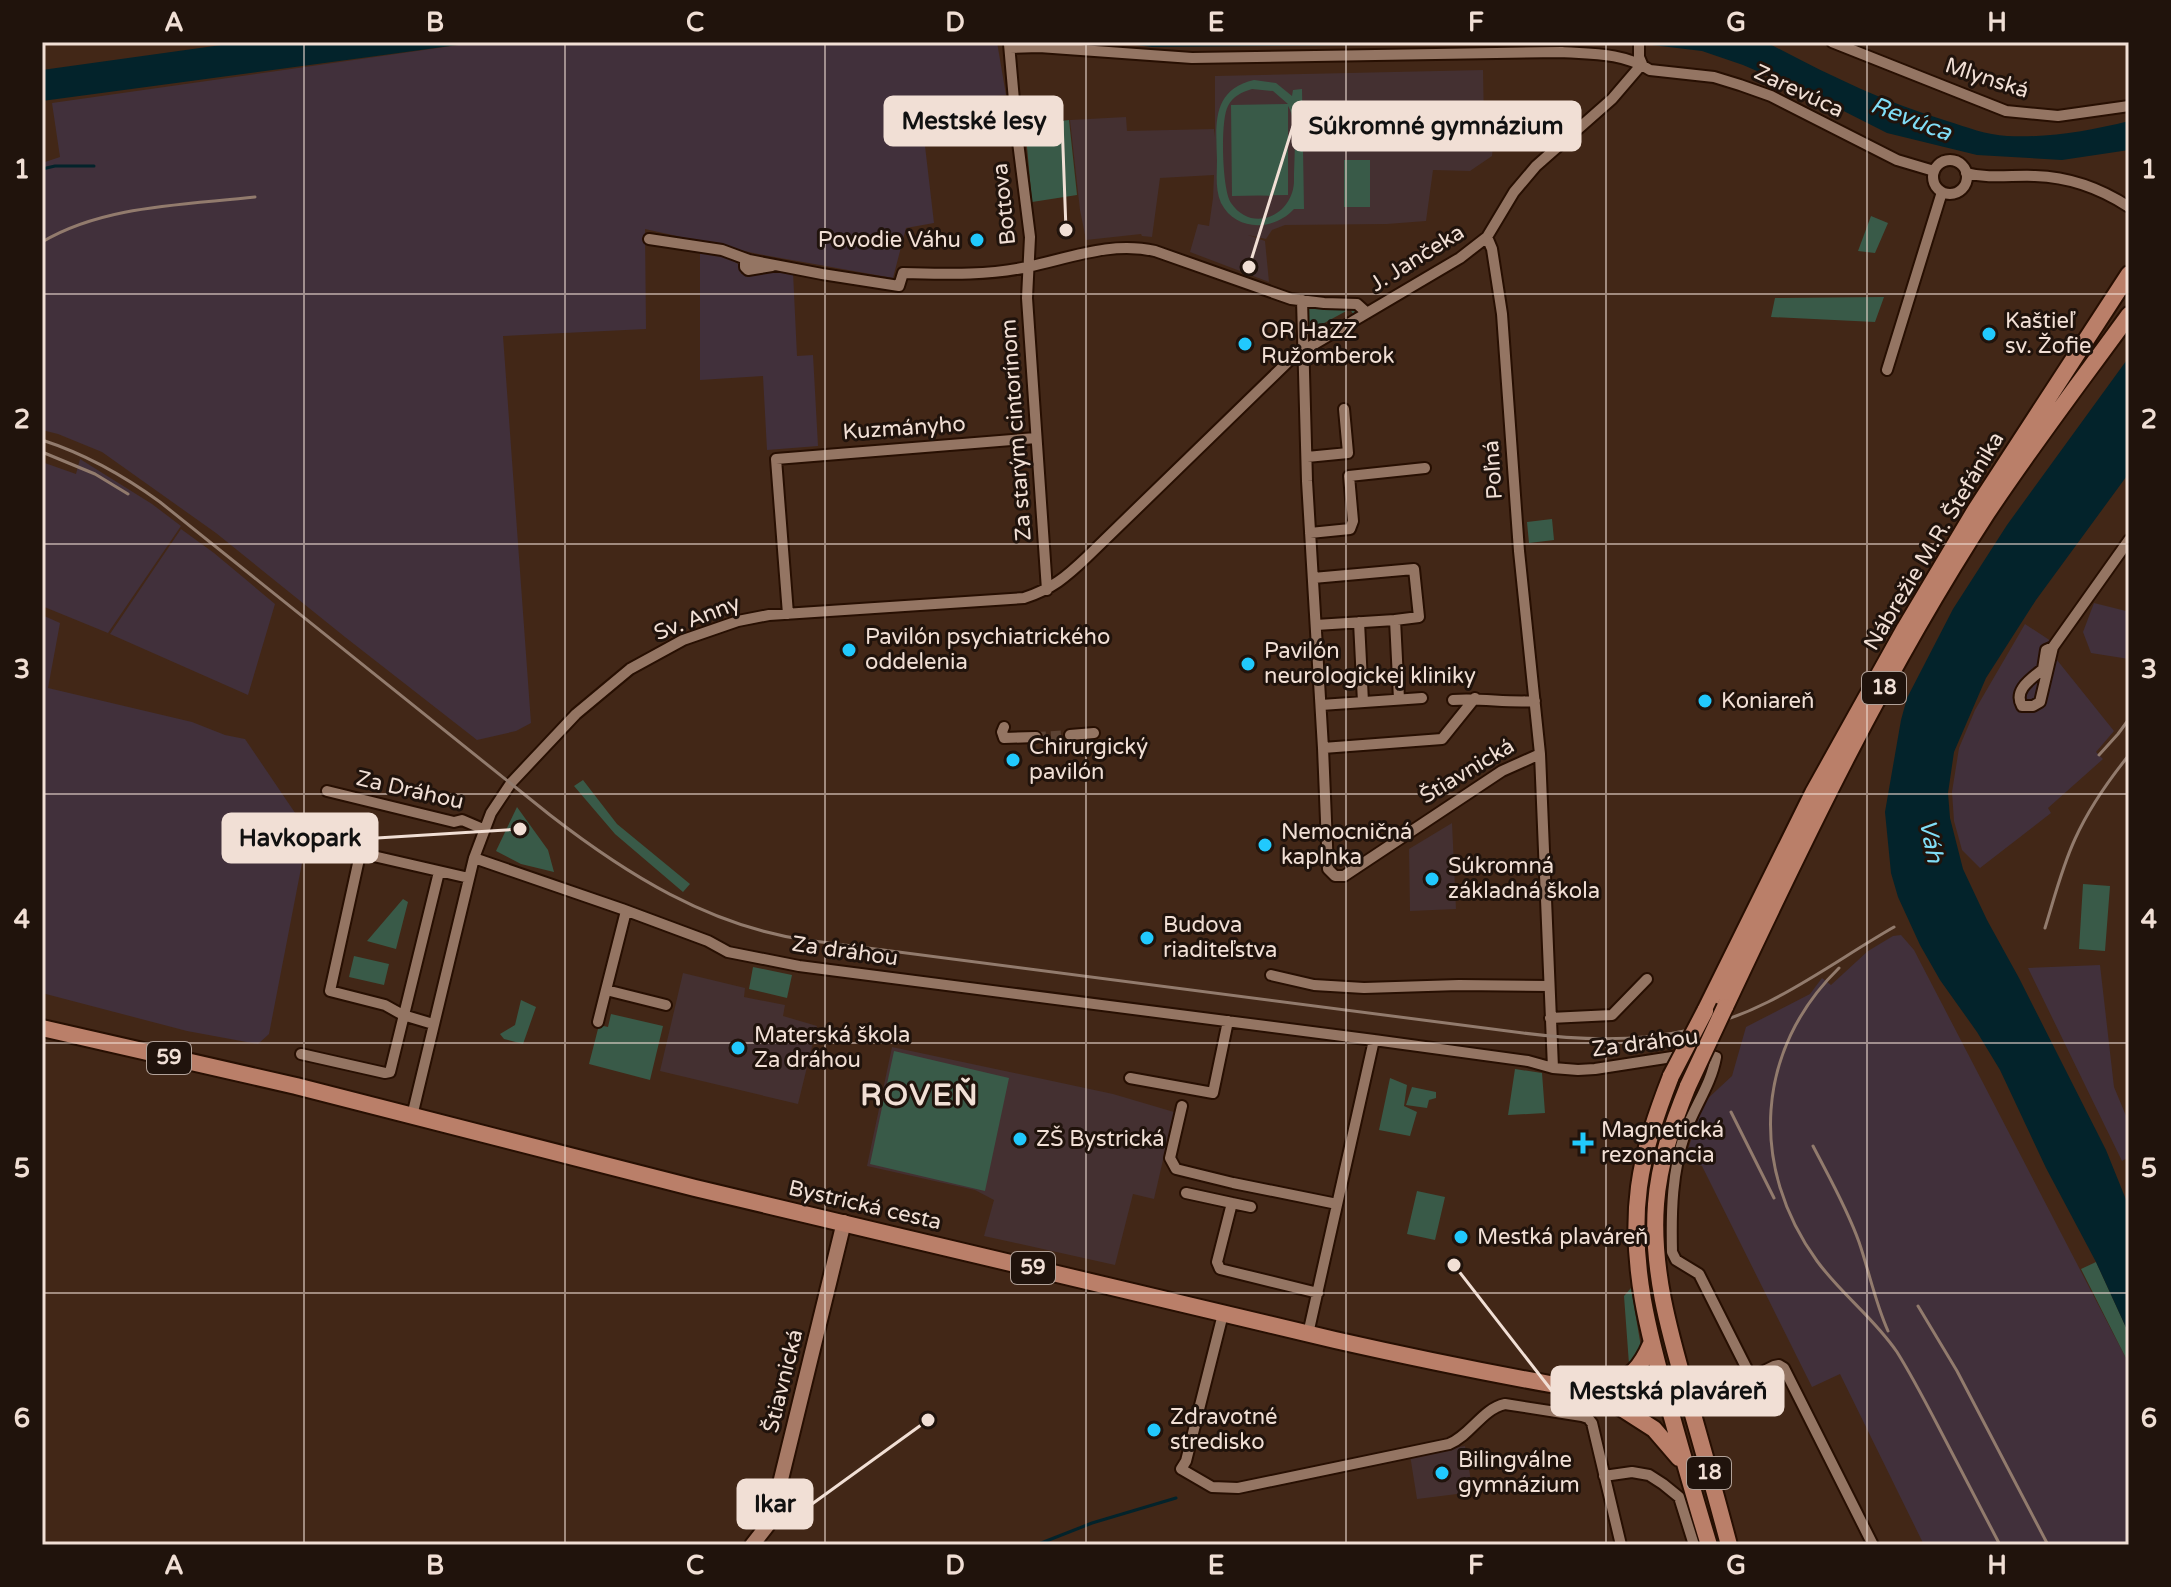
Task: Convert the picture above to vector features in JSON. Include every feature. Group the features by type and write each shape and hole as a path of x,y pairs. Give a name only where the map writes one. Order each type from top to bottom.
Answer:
{"main road":[{"name":"Nábrežie M.R. Štefánika","path":"1651,1344 1640,1288 1637,1203 1651,1130 1671,1076 1813,793 1905,628 1976,509 2129,274"},
{"name":"Nábrežie M.R. Štefánika","path":"1689,1402 1662,1294 1655,1224 1662,1163 1674,1119 1832,783 1935,599 2021,463 2129,315"},
{"name":"Bystrická cesta","path":"42,1028 296,1086 695,1188 1439,1364 1596,1392 1689,1402"},
{"path":"1596,1392 1633,1374 1641,1366 1651,1344"},
{"name":"18","path":"1651,1344 1709,1545"},
{"path":"1596,1392 1651,1426 1685,1467"},
{"name":"18","path":"1689,1402 1729,1545"}],"street":[{"name":"Mlynská","path":"1832,42 2006,111 2058,116 2129,106"},
{"path":"1487,237 1523,180 1612,99 1642,64 1639,44"},
{"name":"Zarevúca","path":"1009,45 1192,58 1562,52 1614,56 1642,64 1650,70 1714,77 1750,88 1897,160 1934,171 1941,163 1951,160 1961,164 1966,173 2058,178 2085,184 2129,207"},
{"name":"Bottova","path":"1009,45 1030,237 1029,267"},
{"path":"1934,171 1934,183 1950,195 1962,190 1966,173"},
{"path":"1887,370 1942,192"},
{"name":"J. Jančeka","path":"1047,590 1068,575 1276,372 1303,351 1460,258 1487,237"},
{"name":"Poľná","path":"1487,237 1492,249 1502,314 1521,566 1540,754 1553,1068"},
{"path":"649,239 722,250 749,260 863,282 899,286 903,273 973,275 1029,267 1105,249 1145,249 1291,299 1357,304 1367,313"},
{"name":"Za starým cintorínom","path":"1029,267 1027,298 1047,590"},
{"path":"1302,300 1310,533 1323,748 1442,739 1475,698"},
{"path":"1307,457 1348,453 1344,409"},
{"name":"Kuzmányho","path":"788,614 776,459 1036,438"},
{"path":"1310,533 1350,529 1353,521 1349,476 1425,468"},
{"path":"2053,647 2046,650 2043,669 2027,682 2020,693 2022,706 2040,702 2053,647 2129,540"},
{"path":"1313,578 1414,569 1419,617 1316,625"},
{"name":"Sv. Anny","path":"483,829 515,778 576,714 630,669 683,640 738,621 788,614 1024,598 1047,590"},
{"path":"1395,620 1399,699"},
{"path":"1359,622 1363,702"},
{"path":"1321,705 1422,698"},
{"path":"1453,700 1535,701"},
{"path":"1004,727 1004,738 1036,737"},
{"path":"1070,735 1094,733"},
{"name":"Štiavnická","path":"1323,748 1327,859 1328,869 1335,876 1347,874 1502,771 1540,754"},
{"name":"Za Dráhou","path":"327,791 454,822 462,820 483,829"},
{"path":"412,1116 483,829"},
{"path":"433,1024 403,1015 385,1005 330,991 359,859 369,855 469,878"},
{"name":"Za dráhou","path":"474,858 708,941 728,952 799,966 1374,1040 1528,1061 1553,1068 1595,1069 1702,1052 1716,1057 1713,1073 1686,1133 1673,1183 1672,1252 1676,1260 1699,1274 1751,1377"},
{"path":"301,1054 390,1072 439,872"},
{"path":"598,1022 626,911"},
{"path":"1271,975 1314,985 1364,988 1549,986"},
{"path":"1550,1018 1612,1015 1647,979"},
{"path":"606,990 666,1005"},
{"path":"1130,1078 1213,1093 1228,1021"},
{"path":"1308,1334 1374,1040"},
{"path":"1182,1108 1170,1158 1176,1169 1337,1204"},
{"path":"1186,1193 1251,1207"},
{"path":"1232,1203 1217,1262 1220,1269 1318,1293"},
{"name":"Štiavnická","path":"752,1545 767,1526 774,1508 844,1222"},
{"path":"1223,1314 1186,1461 1181,1469 1212,1487 1238,1488 1449,1444 1463,1437 1491,1410 1505,1404 1588,1418 1592,1423 1621,1545"},
{"path":"1689,1402 1711,1397 1774,1366 1784,1368 1873,1545"},
{"path":"1604,1476 1632,1472 1649,1475 1663,1484 1679,1497 1694,1545"}],"shaded area":[{"path":"480,42 997,42 1006,95 920,103 934,223 906,228 893,278 758,254 645,229 646,329 503,336 531,723 516,731 477,740 216,533 102,452 42,430 42,163 60,157 52,103"},
{"path":"1483,70 1484,124 1495,124 1492,156 1470,171 1433,170 1426,221 1285,225 1272,230 1266,239 1248,235 1265,241 1269,282 1190,252 1198,224 1209,226 1214,175 1160,178 1152,237 1141,234 1086,240 1070,120 1126,117 1127,131 1214,129 1215,137 1215,76"},
{"path":"700,253 726,256 741,266 741,274 793,272 797,356 813,355 818,446 767,450 763,376 700,380"},
{"path":"80,459 181,526 108,633 42,606 42,462 76,474"},
{"path":"181,529 275,604 248,695 110,634"},
{"path":"2094,603 2126,611 2129,659 2091,653 2083,632"},
{"path":"42,615 60,623 48,688 192,722 245,739 308,832 269,1034 258,1044 187,1031 42,993"},
{"path":"2025,624 2060,647 2057,660 2114,731 2096,752 2103,759 2048,808 2051,813 1980,868 1962,850 1954,821 1952,792 1959,748 1975,710"},
{"name":"Súkromná základná škola","path":"1452,823 1456,909 1410,911 1409,849"},
{"path":"1901,935 1914,950 2129,1364 2129,1545 1924,1545 1840,1374 1812,1387 1702,1166 1684,1161 1704,1102 1732,1076 1746,1027 1810,994 1822,978 1831,985 1868,951 1893,936"},
{"path":"2100,965 2114,1087 2129,1123 2129,1157 2122,1161 2028,968"},
{"name":"Materská škola Za dráhou","path":"683,973 745,988 744,997 785,1005 783,1016 817,1026 798,1104 660,1071"},
{"name":"ZŠ Bystrická","path":"892,1047 1113,1094 1174,1112 1154,1199 1133,1194 1115,1265 984,1236 994,1200 975,1190 867,1166"},
{"name":"Bilingválne gymnázium","path":"1465,1446 1473,1492 1417,1499 1410,1455"}],"green space":[{"path":"1254,80 1276,83 1292,96 1293,90 1302,89 1304,209 1294,209 1266,224 1256,225 1236,219 1221,203 1218,192 1216,134 1219,111 1223,100 1240,85","holes":["1252,89 1273,91 1288,104 1231,105 1232,196 1288,195 1288,106 1293,121 1294,179 1288,202 1271,216 1250,218 1240,213 1228,196 1223,155 1225,114 1230,103 1241,93"]},
{"path":"1069,120 1077,195 1032,202 1025,125"},
{"path":"1344,160 1370,160 1370,207 1344,207"},
{"path":"1871,216 1888,223 1875,253 1858,251"},
{"path":"1884,297 1875,322 1771,317 1775,298"},
{"path":"1310,307 1352,307 1355,312 1353,314 1350,309 1315,328 1319,336 1311,340 1307,311"},
{"path":"1552,519 1554,540 1529,543 1527,522"},
{"path":"583,780 617,824 690,884 683,892 615,834 574,786"},
{"path":"517,807 548,850 554,872 521,864 496,851"},
{"path":"2083,884 2110,886 2105,951 2079,949"},
{"path":"403,899 408,902 396,949 367,941"},
{"path":"354,956 389,964 384,985 349,977"},
{"path":"753,967 792,975 787,998 749,989"},
{"path":"521,1000 536,1007 523,1044 504,1039 500,1034 515,1025"},
{"path":"611,1014 663,1026 650,1080 589,1064 599,1025 608,1027"},
{"path":"894,1051 1009,1078 985,1191 870,1164"},
{"path":"1515,1069 1542,1073 1545,1113 1508,1115"},
{"path":"1390,1078 1407,1085 1404,1106 1417,1112 1410,1136 1379,1130"},
{"path":"1412,1087 1436,1092 1436,1098 1429,1100 1427,1108 1406,1105"},
{"path":"1417,1191 1445,1197 1435,1240 1407,1234"},
{"path":"2096,1262 2129,1334 2129,1364 2081,1269"},
{"path":"1631,1288 1641,1347 1633,1368 1629,1364 1624,1296"}],"water":[{"path":"243,42 480,42 42,101 42,70"},
{"path":"1112,42 1766,42 1877,96 1992,134 2053,135 2129,121 2129,150 2062,160 1977,155 1887,133 1812,95 1702,51 1652,45 1152,47"},
{"name":"Váh","path":"2129,357 2129,473 2036,600 1986,678 1954,752 1948,793 1950,818 1963,869 2106,1150 2129,1207 2129,1334 2000,1070 1920,945 1898,897 1891,873 1885,812 1907,698 1953,609 2007,525"}],"waterway":[{"name":"Revúca","path":"42,169 94,166"},
{"path":"1036,1545 1092,1523 1176,1498"}],"tunnel":[{"path":"1036,737 1070,735"}],"railway":[{"path":"42,242 92,220 118,214 255,197"},
{"path":"42,440 103,466 160,502 550,815 608,857 702,910 770,933 1523,1033 1617,1039 1678,1032 1738,1015 1800,984 1894,927"},
{"path":"42,452 95,474 128,494"},
{"path":"2099,755 2129,719"},
{"path":"2045,928 2080,828 2099,795 2129,755"},
{"path":"1839,968 1811,1000 1791,1035 1777,1072 1771,1110 1772,1149 1780,1187 1795,1225 1817,1261 1897,1352 2000,1545"},
{"path":"1731,1112 1774,1198"},
{"path":"1813,1146 1854,1229 1888,1331"},
{"path":"1918,1306 1957,1371 2048,1545"}],"place":[{"name":"Mestské lesy","path":"1066,230"},
{"name":"Povodie Váhu","path":"977,240"},
{"name":"Súkromné gymnázium","path":"1249,267"},
{"name":"Kaštieľ sv. Žofie","path":"1989,334"},
{"name":"OR HaZZ Ružomberok","path":"1245,344"},
{"name":"Pavilón psychiatrického oddelenia","path":"849,650"},
{"name":"Pavilón neurologickej kliniky","path":"1248,664"},
{"name":"Koniareň","path":"1705,701"},
{"name":"Chirurgický pavilón","path":"1013,760"},
{"name":"Havkopark","path":"520,829"},
{"name":"Nemocničná kaplnka","path":"1265,845"},
{"name":"Súkromná základná škola","path":"1432,879"},
{"name":"Budova riaditeľstva","path":"1147,938"},
{"name":"Materská škola Za dráhou","path":"738,1048"},
{"name":"ZŠ Bystrická","path":"1020,1139"},
{"name":"Magnetická rezonancia","path":"1583,1143"},
{"name":"Mestká plaváreň","path":"1461,1237"},
{"name":"Mestská plaváreň","path":"1454,1265"},
{"name":"Ikar","path":"928,1420"},
{"name":"Zdravotné stredisko","path":"1154,1430"},
{"name":"Bilingválne gymnázium","path":"1442,1473"}],"district":[{"name":"ROVEŇ","path":"920,1095"}]}
